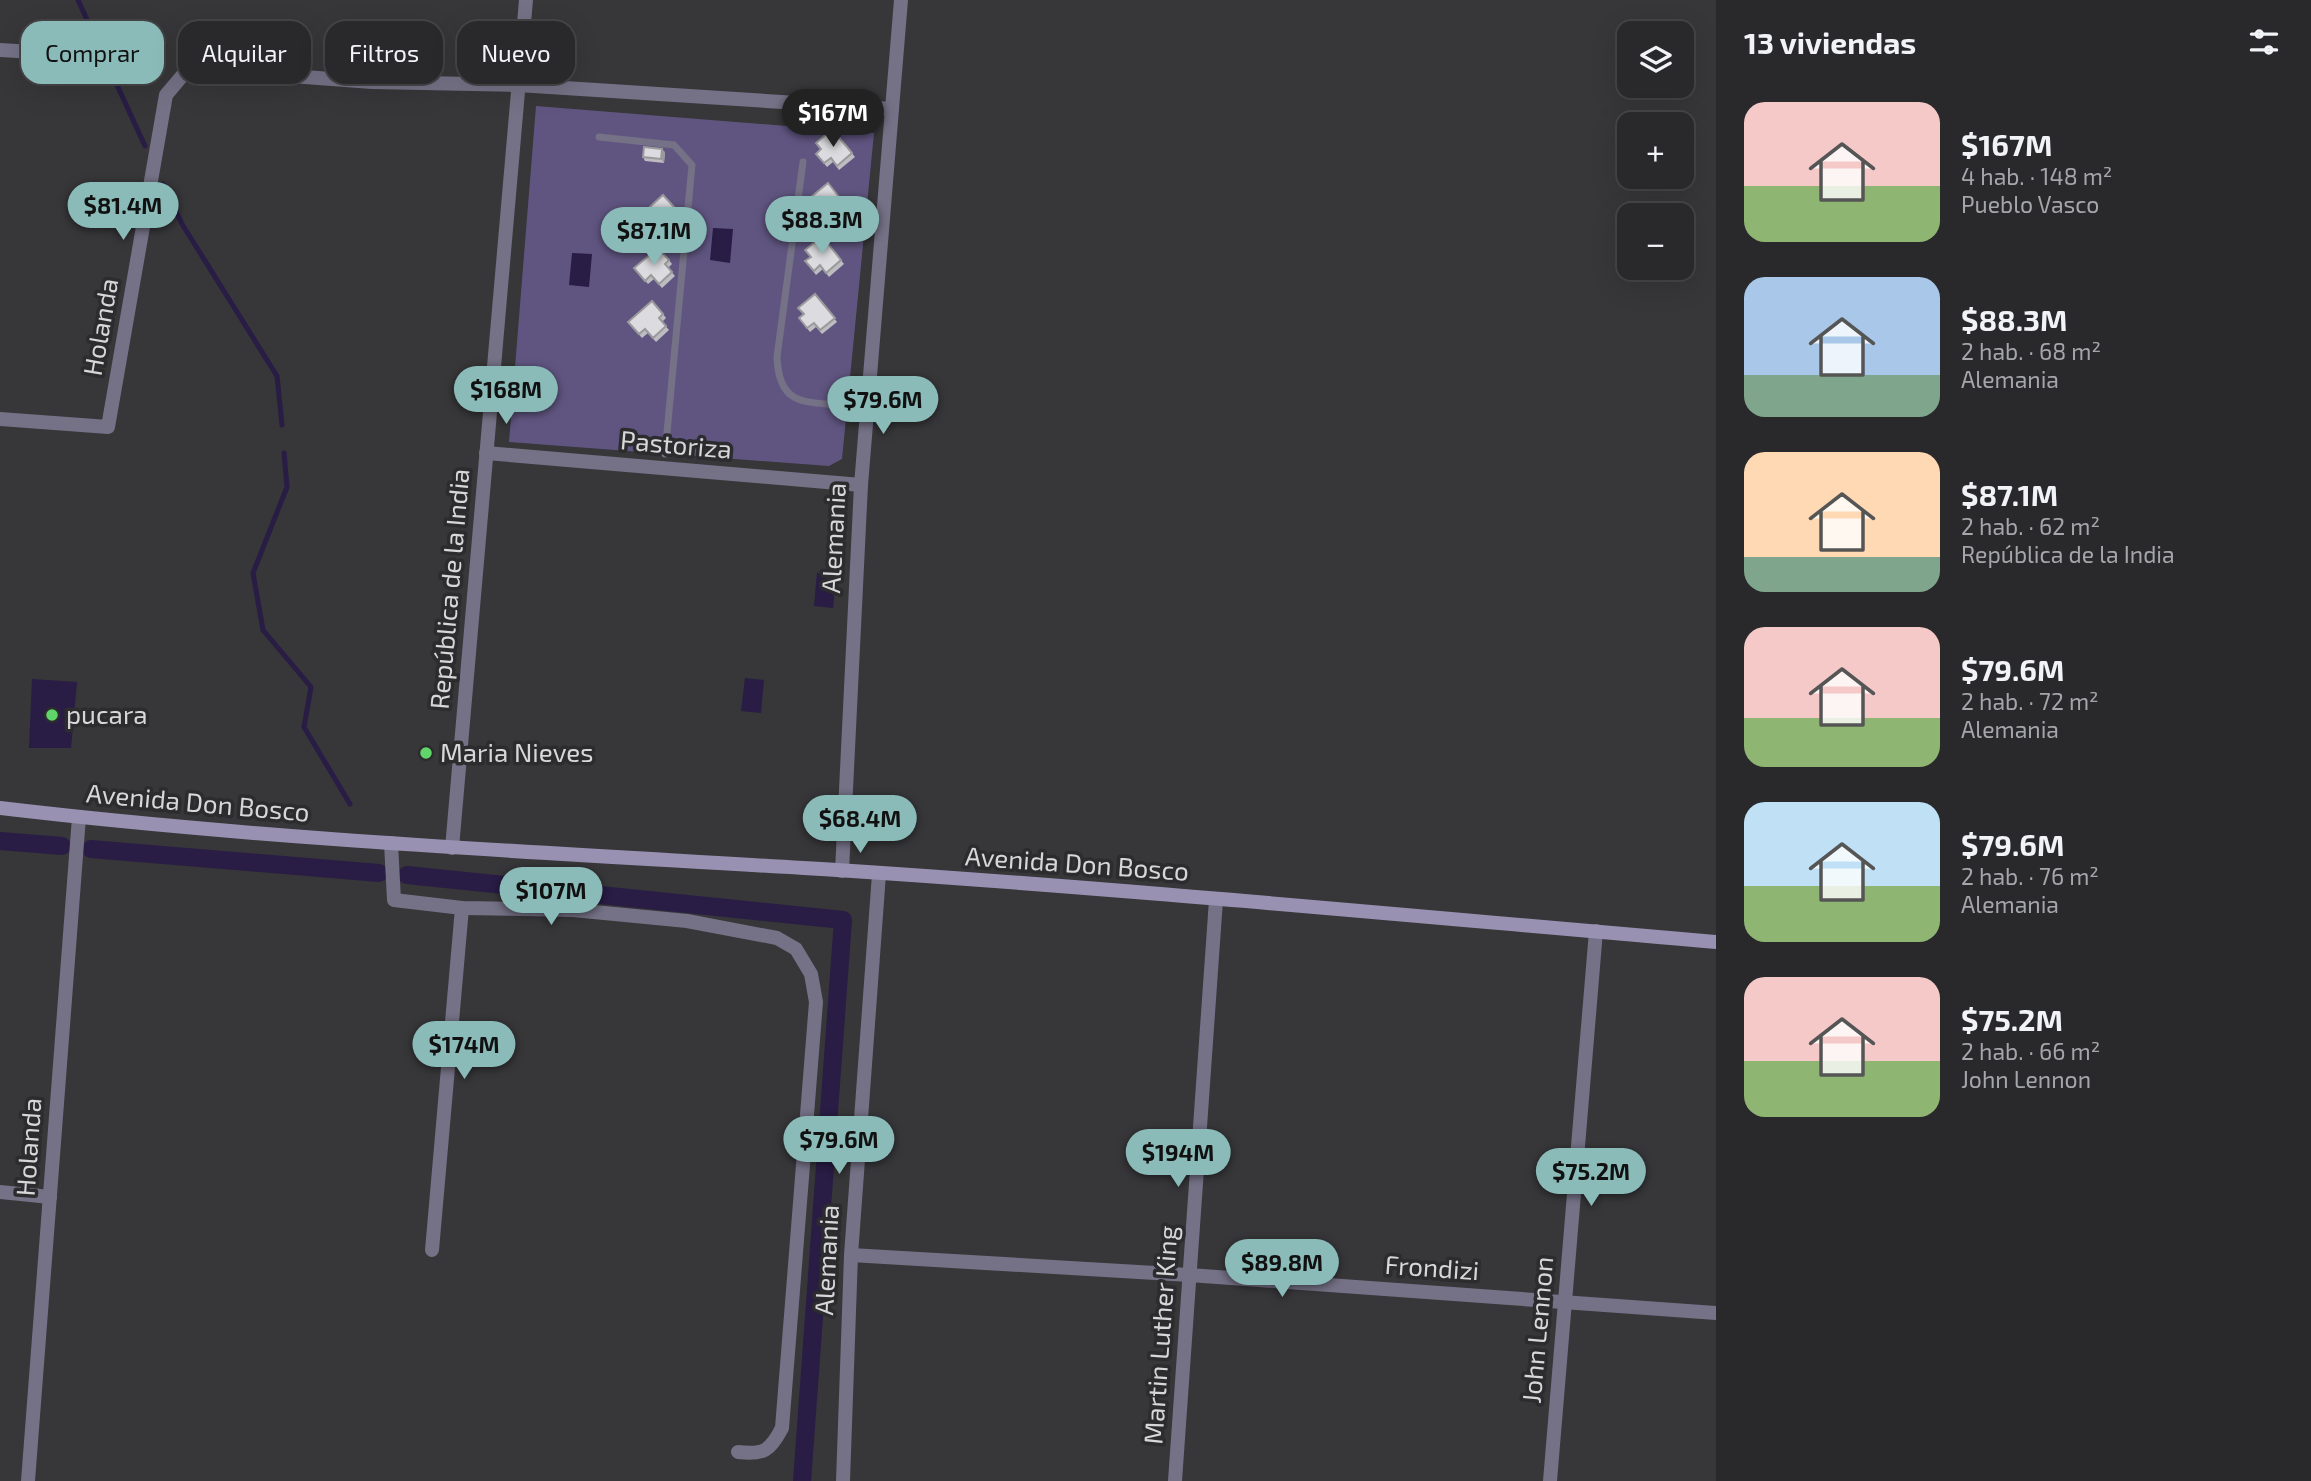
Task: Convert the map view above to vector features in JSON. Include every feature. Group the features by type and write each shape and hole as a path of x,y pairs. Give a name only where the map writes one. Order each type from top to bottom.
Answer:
{"main road":[{"name":"Avenida Don Bosco","path":"0,808 452,848 842,871 1716,942"}],"street":[{"name":"República de la India","path":"452,848 526,0"},
{"name":"Alemania","path":"842,871 861,485 901,0"},
{"path":"0,50 21,51"},
{"name":"Holanda","path":"0,419 108,427 166,95 182,76 197,69 372,82 518,85"},
{"path":"518,85 892,110"},
{"name":"Pastoriza","path":"486,453 861,485"},
{"name":"Holanda","path":"28,1481 79,817"},
{"path":"391,843 394,900 462,908 432,1250"},
{"name":"Alemania","path":"843,1481 851,1255 878,874"},
{"name":"Martin Luther King","path":"1175,1481 1216,900"},
{"name":"Alemania","path":"462,908 573,910 687,921 777,938 796,949 811,974 816,1002 782,1428 774,1444 757,1454 738,1452"},
{"name":"John Lennon","path":"1550,1481 1596,931"},
{"path":"0,1192 50,1197"},
{"name":"Frondizi","path":"851,1255 1189,1275 1716,1313"}],"lane":[{"path":"599,137 674,145 692,165 666,454"},
{"path":"803,162 777,357 778,374 782,388 796,399 847,406"}],"shaded area":[{"path":"536,106 874,133 842,459 829,466 509,442"},
{"path":"713,228 733,229 730,263 710,260"},
{"path":"572,253 592,254 589,287 569,285"},
{"path":"817,573 836,575 833,608 814,606"},
{"path":"745,678 764,680 761,713 741,711"},
{"name":"pucara","path":"32,679 77,682 71,748 29,748"}],"building":[{"path":"832,129 852,153 837,166 831,158 824,163 816,154 821,149 816,143"},
{"path":"644,147 662,149 661,159 643,157"},
{"path":"828,183 847,207 832,220 826,212 820,218 811,207 817,204 811,197"},
{"path":"663,195 675,208 671,212 677,220 664,232 657,223 651,228 640,216"},
{"path":"822,236 841,260 826,273 820,265 814,271 805,261 811,257 805,250"},
{"path":"658,248 669,260 665,264 672,272 659,284 651,275 645,281 634,268"},
{"path":"815,294 835,318 820,330 814,323 807,328 799,318 804,314 798,308"},
{"path":"652,301 663,314 659,318 666,326 653,338 645,329 639,334 628,322"}],"waterway":[{"path":"78,0 145,146"},
{"path":"163,184 182,224 277,376 282,425"},
{"path":"284,453 287,487 253,573 263,630 311,687 304,727 350,804"},
{"path":"0,841 62,846"},
{"path":"91,849 379,873"},
{"path":"407,875 843,920 802,1481"}],"place":[{"name":"pucara","path":"52,715"},
{"name":"Maria Nieves","path":"426,753"}]}
